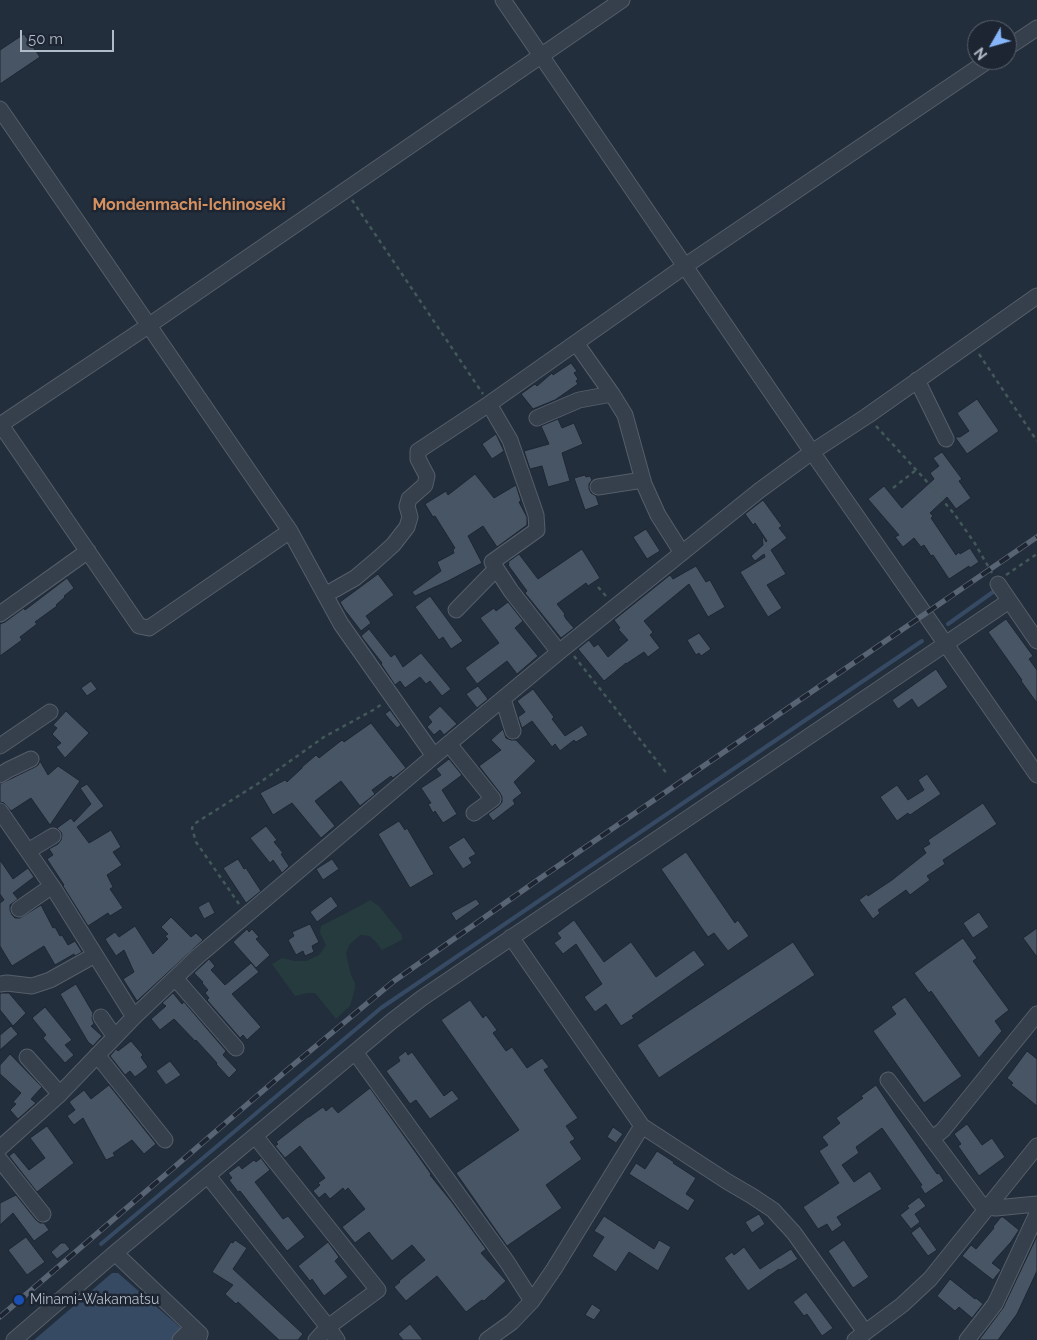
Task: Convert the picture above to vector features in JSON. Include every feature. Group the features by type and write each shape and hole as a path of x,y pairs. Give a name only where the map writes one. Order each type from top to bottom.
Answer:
{"street":[{"path":"504,0 812,452 1037,775"},
{"path":"290,532 149,628 139,626 0,425 148,326 622,0"},
{"path":"1017,41 1037,28"},
{"path":"325,595 354,578 374,562 393,545 407,527 410,517 407,506 409,499 425,485 427,476 418,458 418,451 489,404 685,266 974,70"},
{"path":"0,109 290,532 341,624 434,756"},
{"path":"0,1148 60,1094 197,957 503,698 760,490 1037,296"},
{"path":"576,343 625,415 643,480 658,515 682,553"},
{"path":"917,380 946,439"},
{"path":"537,418 580,400 612,394"},
{"path":"489,404 510,440 536,515 537,530 492,562 511,591 563,649"},
{"path":"598,487 643,480"},
{"path":"0,614 88,551"},
{"path":"456,610 496,569"},
{"path":"998,584 1037,641"},
{"path":"14,1340 115,1253 422,998 1009,601"},
{"path":"503,698 513,731"},
{"path":"0,746 50,712"},
{"path":"449,744 493,799 474,813"},
{"path":"0,775 31,759"},
{"path":"0,811 52,886 134,1018"},
{"path":"28,851 53,836"},
{"path":"19,909 52,886"},
{"path":"511,937 642,1126 773,1210 794,1233 860,1336 902,1305 930,1279 1037,1146"},
{"path":"0,984 32,986 50,980 95,955"},
{"path":"175,978 236,1048"},
{"path":"932,1139 943,1130 1037,1014"},
{"path":"101,1017 115,1037"},
{"path":"355,1052 507,1262 532,1301"},
{"path":"98,1055 165,1140"},
{"path":"27,1057 60,1094"},
{"path":"888,1080 980,1203 987,1207 996,1208 1037,1204"},
{"path":"487,1340 512,1322 532,1301 554,1269 642,1126"},
{"path":"255,1136 378,1290 332,1334 316,1340"},
{"path":"0,1160 43,1214"},
{"path":"208,1176 332,1334"},
{"path":"967,1340 995,1304 1032,1225 1037,1210"},
{"path":"115,1253 195,1334 180,1340"}],"path":[{"path":"345,190 489,404"},
{"path":"971,342 1037,440"},
{"path":"867,416 955,516 974,542 998,584 1003,577 1037,554"},
{"path":"893,488 916,470"},
{"path":"563,649 668,775"},
{"path":"246,915 196,842 192,828 194,824 262,781 324,737 375,709 392,695"}],"green space":[{"path":"370,900 379,906 402,935 402,940 382,950 370,936 360,935 349,945 346,954 355,989 350,1006 336,1019 315,993 295,996 272,964 282,958 306,961 319,955 326,945 320,933 321,926"}],"water":[{"path":"112,1273 118,1273 181,1328 181,1334 175,1340 34,1340"}],"building":[{"path":"24,34 40,57 0,84 0,50"},
{"path":"571,363 577,371 574,373 578,379 576,381 578,384 555,400 533,409 521,394 535,384 537,386 552,373 553,375"},
{"path":"977,399 999,431 967,454 955,437 960,437 969,431 957,413"},
{"path":"558,419 562,428 574,423 583,444 562,453 570,481 548,487 542,466 530,469 524,451 549,444 541,426"},
{"path":"496,434 504,451 492,459 482,444"},
{"path":"942,452 962,479 959,481 971,498 956,509 947,497 930,513 933,516 931,518 956,555 970,548 979,562 949,579 933,555 931,556 924,545 921,547 914,538 903,547 895,537 899,535 868,499 884,486 902,508 934,479 930,473 939,466 933,458"},
{"path":"475,474 494,498 516,485 521,501 519,502 527,517 527,525 497,547 483,526 468,536 482,563 415,596 412,592 441,571 437,562 454,553 453,550 455,548 435,516 433,517 425,504 446,491 448,495"},
{"path":"585,475 586,477 590,476 592,480 589,484 589,489 596,496 599,505 585,510 574,478"},
{"path":"763,500 782,526 779,528 787,538 771,550 786,574 767,585 782,608 768,617 740,572 765,557 764,554 755,561 751,556 763,545 762,534 767,541 755,523 753,525 745,514"},
{"path":"646,529 660,551 647,559 633,537"},
{"path":"582,549 600,578 588,586 586,583 557,604 574,628 561,638 525,593 527,591 508,565 508,562 519,554 538,579"},
{"path":"696,566 706,582 710,580 725,607 708,617 689,584 644,621 653,632 650,635 660,648 648,657 644,652 626,663 604,681 578,649 589,640 594,647 598,644 608,657 628,640 618,629 620,628 614,620 670,575 673,579"},
{"path":"378,574 394,595 366,616 371,623 361,631 340,602"},
{"path":"67,578 74,588 64,596 57,606 35,622 37,624 20,637 22,640 0,656 0,624 24,608 25,610"},
{"path":"430,596 463,641 451,649 443,637 439,640 415,607"},
{"path":"508,602 523,621 515,628 538,656 517,674 507,661 477,684 465,668 499,643 480,618 494,608 496,611"},
{"path":"1006,619 1033,656 1029,659 1037,670 1037,703 988,632"},
{"path":"369,629 391,657 395,654 403,667 421,653 451,689 442,696 430,681 426,684 420,677 405,688 400,681 395,685 382,663 361,636"},
{"path":"699,633 711,649 701,656 699,653 696,655 687,640"},
{"path":"936,669 948,687 918,708 912,699 898,709 892,700"},
{"path":"91,681 97,689 87,696 81,688"},
{"path":"478,686 488,699 477,708 466,694"},
{"path":"533,689 554,717 552,719 565,736 582,725 588,735 576,742 574,740 560,751 555,744 552,747 532,721 522,728 518,717 525,712 517,701"},
{"path":"440,706 457,724 444,735 440,730 434,735 427,727 432,722 428,717"},
{"path":"390,710 401,725 397,728 385,714"},
{"path":"66,711 89,733 65,758 56,747 61,743 52,734 57,728 53,725"},
{"path":"371,723 406,768 372,790 375,794 360,806 341,781 315,801 335,826 321,838 292,803 273,815 260,793 285,780 287,782 316,755 319,758 342,740 344,742"},
{"path":"503,729 506,738 516,740 536,761 514,782 522,793 513,800 515,804 493,821 488,814 499,806 502,802 502,797 479,766 501,750 491,740"},
{"path":"449,759 462,775 442,790 457,814 443,823 435,811 433,813 428,804 431,803 421,788 441,775 436,769"},
{"path":"40,761 48,775 58,766 80,781 50,825 31,798 11,811 4,803 0,802 0,784 35,767"},
{"path":"927,774 941,794 910,815 908,813 897,821 880,797 897,785 908,800 924,790 918,780"},
{"path":"87,784 104,806 77,827 89,843 111,830 121,847 113,852 122,865 107,875 113,887 110,889 123,908 110,916 108,913 88,926 47,859 53,855 49,849 61,840 61,832 57,828 71,818 74,822 91,804 80,788"},
{"path":"983,803 997,824 943,860 945,864 927,876 930,880 910,895 906,890 878,910 880,913 873,919 859,900 892,880 926,853 923,848 930,844 928,840"},
{"path":"399,821 405,830 407,828 434,874 410,888 378,834"},
{"path":"266,826 277,840 274,842 283,853 281,854 289,866 282,873 273,860 270,863 250,838"},
{"path":"464,837 476,854 469,858 472,863 463,869 448,847"},
{"path":"686,852 735,923 738,920 749,936 728,951 714,933 708,937 661,869"},
{"path":"238,859 261,891 246,903 223,868"},
{"path":"332,859 339,869 323,880 316,869"},
{"path":"0,860 13,879 28,868 34,877 13,893 18,899 10,905 12,915 15,918 20,918 41,905 53,928 55,927 68,945 75,941 82,952 75,956 74,954 55,965 44,946 12,966 0,946 0,903 4,900 0,894"},
{"path":"331,896 338,906 317,922 310,912"},
{"path":"476,899 480,904 456,921 451,913"},
{"path":"209,901 215,913 204,919 198,907"},
{"path":"979,912 989,927 973,938 963,923"},
{"path":"171,917 191,937 196,933 203,940 137,1001 123,979 134,972 124,950 116,956 105,939 115,932 119,937 135,926 153,954 168,939 165,936 168,934 161,927"},
{"path":"574,920 604,962 631,942 656,977 694,950 705,965 632,1016 634,1018 621,1026 606,1004 595,1012 584,997 602,984 576,944 563,954 554,943 561,938 557,933"},
{"path":"310,924 319,942 312,946 314,952 305,956 303,951 296,955 288,940 294,936 292,932"},
{"path":"1037,928 1037,957 1023,938"},
{"path":"247,929 249,932 252,929 259,937 256,939 270,955 256,968 233,942"},
{"path":"963,938 977,958 973,961 1009,1010 995,1021 1002,1031 979,1058 931,991 929,993 914,973"},
{"path":"793,942 815,975 659,1078 637,1045"},
{"path":"209,959 215,966 211,970 225,985 251,963 259,972 232,994 261,1027 247,1040 243,1035 240,1038 207,1000 209,998 205,993 208,990 194,973"},
{"path":"76,984 93,1013 94,1024 91,1026 102,1036 93,1046 88,1042 60,994"},
{"path":"1,993 9,993 26,1013 13,1026 0,1010"},
{"path":"173,993 182,1004 184,1002 226,1051 223,1055 237,1070 229,1078 196,1040 174,1019 160,1030 151,1019 166,1006 162,1003"},
{"path":"905,997 962,1076 924,1103 873,1031 896,1014 891,1007"},
{"path":"470,1000 483,1018 486,1015 497,1030 493,1033 506,1051 512,1047 527,1068 542,1058 549,1067 544,1070 578,1118 566,1126 575,1139 570,1142 582,1159 546,1185 562,1208 507,1246 456,1173 519,1130 441,1020"},
{"path":"45,1007 72,1040 65,1045 74,1055 65,1063 43,1038 46,1035 32,1018"},
{"path":"11,1026 18,1034 0,1050 0,1035"},
{"path":"131,1041 143,1055 141,1057 148,1067 135,1077 130,1071 125,1075 110,1056 116,1049 118,1051"},
{"path":"406,1051 408,1055 412,1052 444,1096 452,1090 459,1099 430,1119 416,1100 410,1104 386,1071 400,1061 398,1057"},
{"path":"1027,1051 1037,1059 1037,1106 1011,1085 1013,1083 1007,1078"},
{"path":"10,1054 42,1087 31,1099 36,1103 18,1119 10,1110 16,1104 13,1102 21,1093 0,1074 0,1065"},
{"path":"170,1061 181,1075 166,1085 156,1071"},
{"path":"109,1085 156,1144 144,1154 132,1140 113,1153 115,1156 106,1160 83,1118 74,1125 67,1116 75,1110 69,1102 84,1090 91,1099"},
{"path":"876,1085 937,1174 939,1173 944,1181 925,1194 920,1186 922,1185 882,1128 856,1147 859,1153 842,1165 854,1182 870,1171 882,1189 837,1217 842,1225 832,1232 827,1224 818,1229 803,1207 839,1183 819,1151 828,1145 822,1137 840,1123 836,1118 863,1098 861,1096"},
{"path":"370,1088 430,1175 486,1249 481,1253 506,1281 484,1301 482,1300 466,1312 437,1276 406,1301 394,1287 425,1260 412,1245 392,1261 369,1232 355,1243 342,1227 365,1209 348,1188 345,1191 343,1188 330,1199 325,1193 319,1198 313,1191 320,1185 318,1183 325,1178 300,1146 285,1158 275,1146 278,1144 276,1142 323,1107 326,1111 332,1106 338,1113"},
{"path":"967,1124 982,1145 992,1138 1005,1157 979,1176 958,1146 961,1144 954,1134"},
{"path":"47,1126 74,1163 37,1192 9,1156 14,1152 29,1170 45,1158 30,1138"},
{"path":"613,1127 623,1134 616,1143 607,1137"},
{"path":"657,1151 696,1178 686,1194 695,1200 688,1211 629,1174 636,1163 645,1169"},
{"path":"261,1158 270,1170 255,1182 283,1219 288,1216 305,1237 287,1251 240,1191 238,1192 229,1180 232,1178 228,1173 239,1165 242,1169 254,1160 256,1162"},
{"path":"16,1195 36,1220 44,1223 49,1230 34,1241 13,1213 0,1225 0,1203"},
{"path":"919,1197 926,1206 915,1214 920,1222 911,1229 900,1215 909,1208 907,1206"},
{"path":"759,1214 765,1224 752,1233 745,1222"},
{"path":"604,1216 654,1249 659,1240 671,1247 658,1271 629,1252 616,1272 592,1256 604,1237 594,1231"},
{"path":"1001,1217 1019,1230 992,1263 1001,1270 993,1280 962,1256 971,1245 976,1249"},
{"path":"920,1226 937,1250 928,1256 911,1233"},
{"path":"1037,1236 1037,1271 1017,1314 998,1340 979,1340 1003,1308"},
{"path":"26,1237 45,1262 27,1275 8,1250"},
{"path":"235,1240 247,1248 233,1269 303,1334 298,1340 279,1340 238,1302 236,1304 225,1294 233,1285 212,1272 231,1242 233,1243"},
{"path":"844,1240 869,1277 853,1288 828,1251"},
{"path":"328,1242 339,1257 335,1261 348,1277 324,1296 312,1279 310,1281 298,1266"},
{"path":"61,1243 65,1243 70,1249 57,1259 51,1252"},
{"path":"744,1247 760,1269 791,1249 798,1259 779,1269 748,1291 724,1258 732,1252 734,1255"},
{"path":"950,1279 983,1304 972,1318 959,1307 955,1311 937,1296"},
{"path":"806,1292 833,1328 822,1336 807,1314 804,1316 793,1302"},
{"path":"592,1304 601,1310 594,1320 585,1315"},
{"path":"410,1324 423,1340 403,1340 398,1334"}],"waterway":[{"path":"948,624 993,592"},
{"path":"101,1244 381,1008 922,641"}],"railway":[{"path":"0,1317 286,1071 394,981 1037,537"}],"place":[{"name":"Minami-Wakamatsu","path":"19,1300"}],"district":[{"name":"Mondenmachi-Ichinoseki","path":"189,205"}]}
